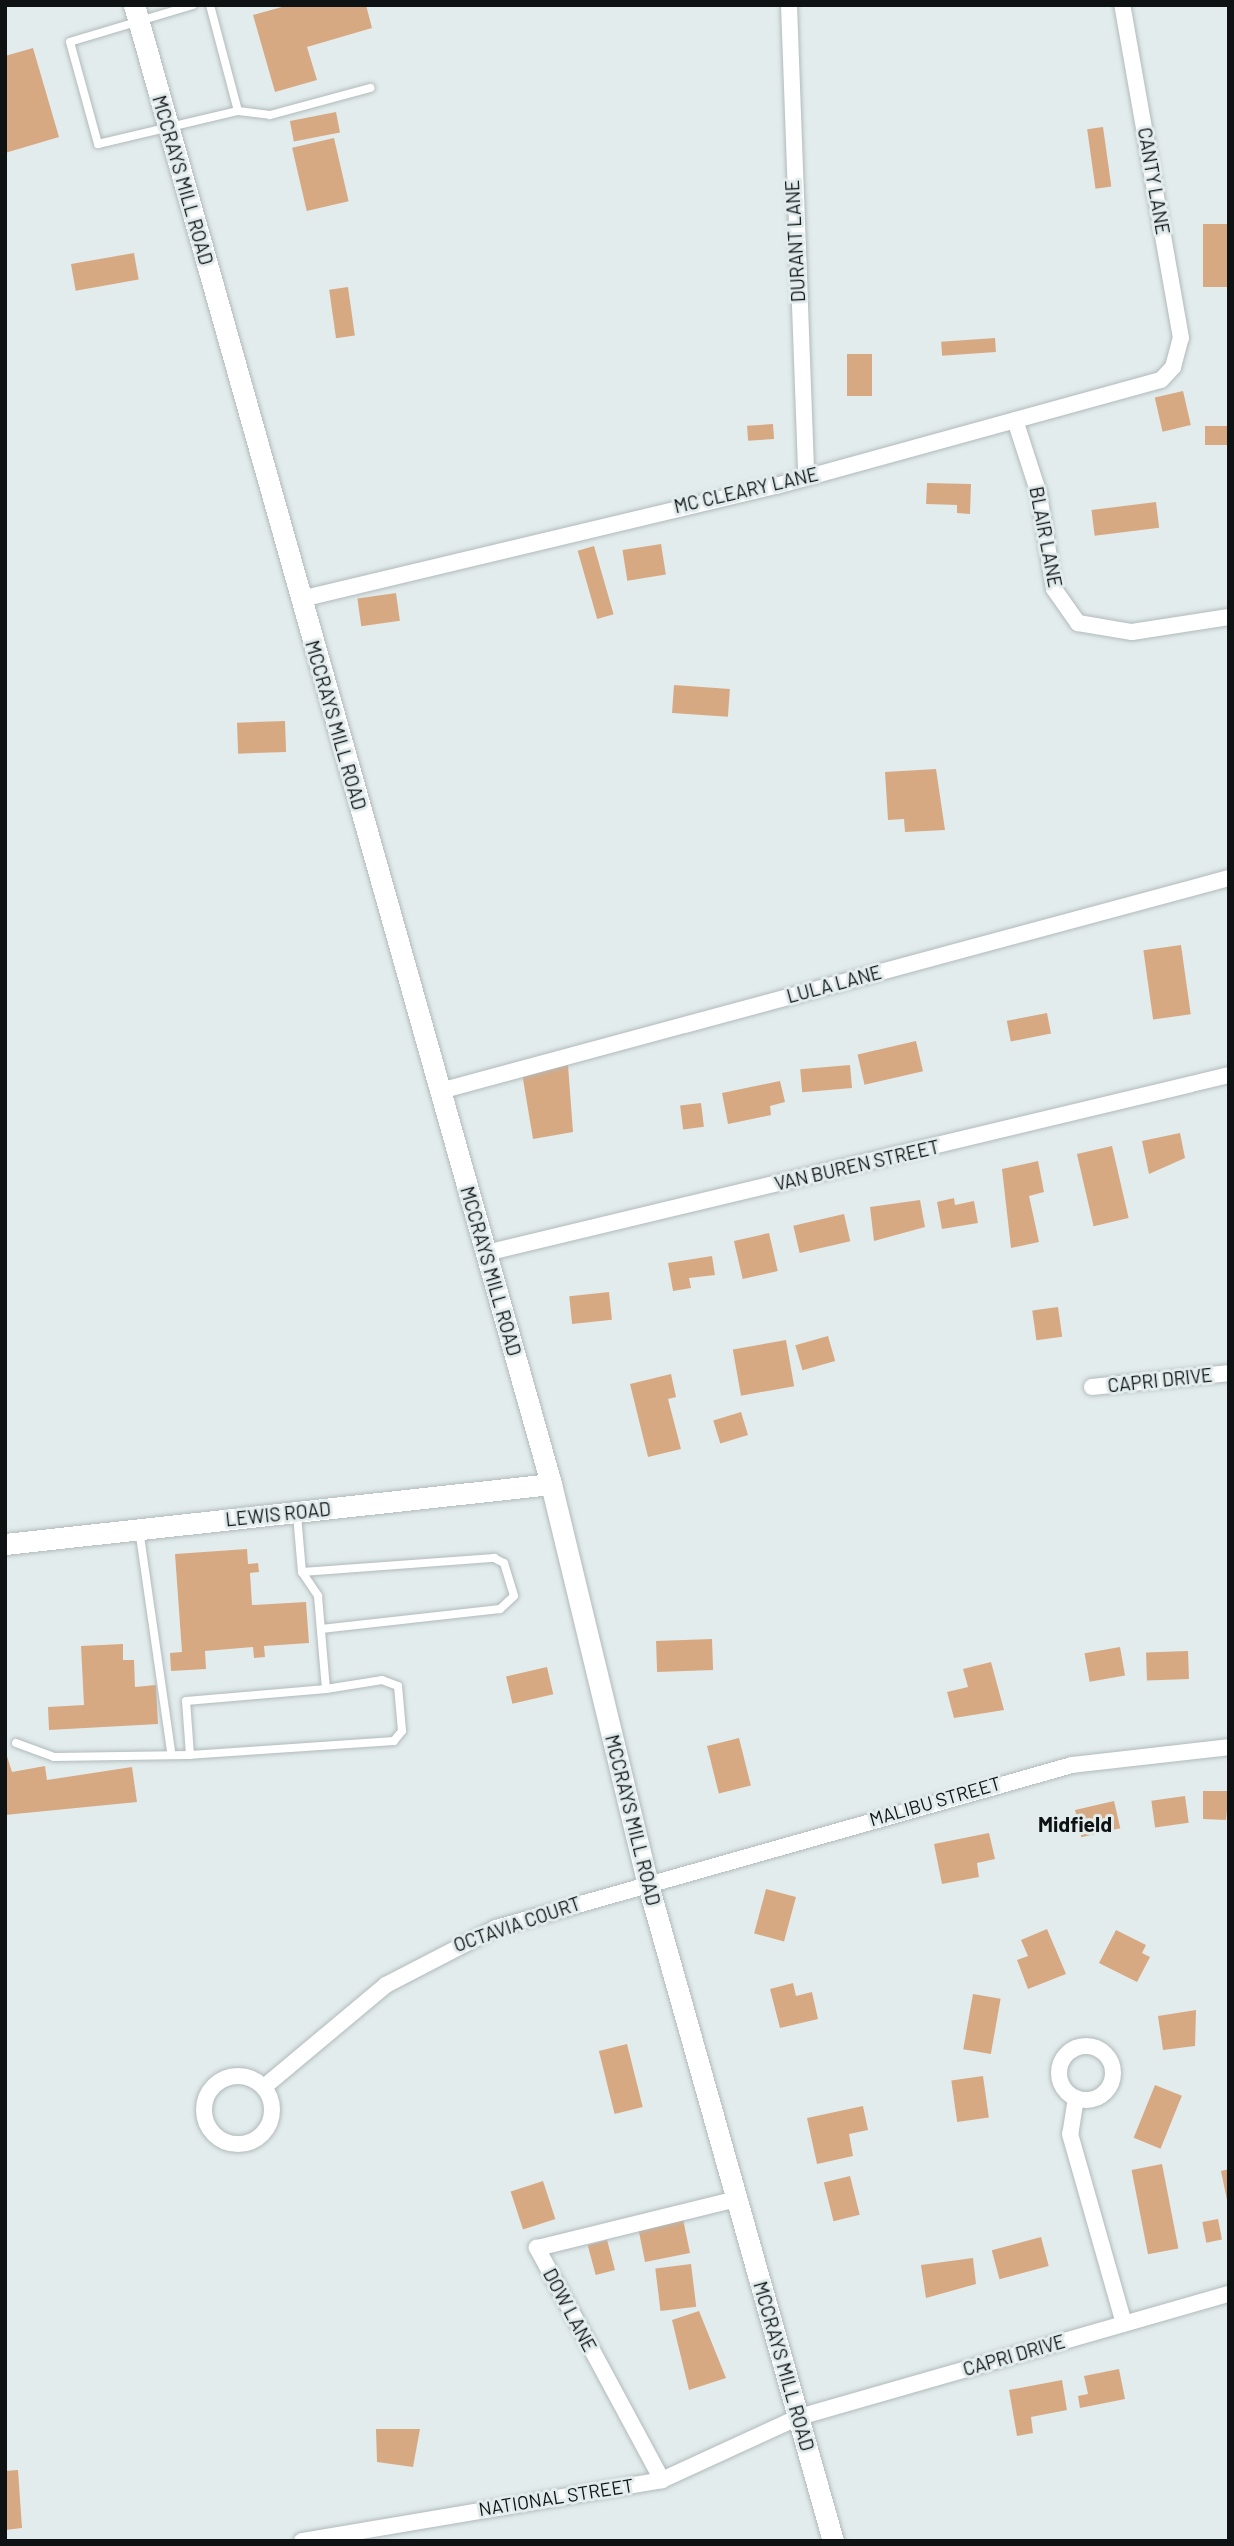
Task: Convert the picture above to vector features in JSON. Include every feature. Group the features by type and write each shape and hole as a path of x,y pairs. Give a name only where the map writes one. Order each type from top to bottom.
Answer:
{"street":[{"name":"DURANT LANE","path":"789,5 806,477"},
{"name":"CANTY LANE","path":"1122,5 1178,316 1178,356"},
{"name":"MCCRAYS MILL ROAD","path":"136,13 551,1484 647,1881 833,2541"},
{"name":"MC CLEARY LANE","path":"301,599 806,477 1133,391 1161,380 1178,356"},
{"name":"BLAIR LANE","path":"1015,420 1039,494 1054,589 1078,623 1132,632 1229,617"},
{"name":"LULA LANE","path":"440,1091 1229,877"},
{"name":"VAN BUREN STREET","path":"485,1253 1229,1075"},
{"name":"CAPRI DRIVE","path":"1092,1387 1229,1373"},
{"name":"LEWIS ROAD","path":"5,1544 551,1484"},
{"name":"MALIBU STREET","path":"647,1881 1072,1765 1229,1747"},
{"name":"OCTAVIA COURT","path":"264,2087 386,1985 431,1957 496,1928 647,1881"},
{"path":"248,2076 264,2087 272,2108 262,2134 235,2144 211,2131 204,2104 220,2080 248,2076"},
{"path":"1076,2098 1070,2134 1124,2323"},
{"name":"DOW LANE","path":"662,2480 537,2248 737,2199"},
{"name":"CAPRI DRIVE","path":"799,2417 1229,2294"},
{"name":"NATIONAL STREET","path":"302,2541 662,2480 799,2417"}],"lane":[{"path":"192,5 136,13 70,42 98,144 167,124 238,111 270,115 370,88"},
{"path":"210,5 238,111"},
{"path":"297,1512 302,1572 318,1596 326,1689"},
{"path":"139,1530 170,1751"},
{"path":"302,1572 494,1558 504,1563 514,1596 500,1609 321,1629"},
{"path":"16,1742 54,1757 170,1751 190,1755 394,1741 402,1731 398,1686 382,1681 326,1689 186,1701 190,1755"}],"building":[{"path":"289,5 366,5 372,28 307,47 317,80 275,92 253,15"},
{"path":"33,48 59,137 5,153 5,56"},
{"path":"336,112 340,133 294,142 290,121"},
{"path":"1103,127 1111,186 1096,189 1087,129"},
{"path":"334,138 349,201 307,211 292,148"},
{"path":"1203,224 1229,224 1229,287 1203,287"},
{"path":"134,253 139,280 76,291 71,264"},
{"path":"348,287 355,336 336,338 329,290"},
{"path":"995,338 996,352 942,356 941,342"},
{"path":"847,354 872,354 872,396 847,396"},
{"path":"1183,391 1191,425 1163,432 1155,398"},
{"path":"773,424 774,439 748,441 747,426"},
{"path":"1205,426 1229,426 1229,445 1205,445"},
{"path":"927,483 971,484 970,514 957,513 957,505 926,504"},
{"path":"1156,502 1159,528 1095,536 1091,510"},
{"path":"661,544 666,575 627,581 622,550"},
{"path":"594,546 614,614 597,619 578,551"},
{"path":"396,593 400,621 361,626 357,598"},
{"path":"674,685 730,689 728,717 672,713"},
{"path":"285,721 286,752 238,754 237,723"},
{"path":"936,769 945,830 905,832 904,819 888,820 885,772"},
{"path":"1181,945 1191,1014 1153,1020 1143,950"},
{"path":"1047,1013 1051,1034 1011,1041 1007,1021"},
{"path":"916,1041 923,1071 865,1085 858,1054"},
{"path":"568,1065 573,1132 533,1139 522,1073"},
{"path":"850,1065 852,1088 802,1092 800,1069"},
{"path":"780,1081 785,1102 770,1106 771,1115 728,1124 722,1093"},
{"path":"701,1103 704,1127 683,1129 680,1106"},
{"path":"1180,1133 1185,1158 1149,1174 1142,1141"},
{"path":"1112,1146 1129,1218 1094,1226 1077,1154"},
{"path":"1038,1161 1044,1192 1029,1196 1039,1242 1011,1248 1002,1169"},
{"path":"954,1198 955,1205 974,1201 978,1223 942,1229 937,1202"},
{"path":"920,1200 925,1227 874,1241 870,1207"},
{"path":"844,1214 850,1241 800,1253 793,1226"},
{"path":"769,1233 778,1271 743,1279 734,1241"},
{"path":"712,1256 715,1275 689,1278 691,1288 673,1291 668,1263"},
{"path":"609,1292 612,1320 572,1324 569,1296"},
{"path":"1058,1307 1062,1337 1036,1340 1032,1311"},
{"path":"828,1336 835,1361 802,1370 795,1345"},
{"path":"786,1340 794,1386 741,1396 733,1349"},
{"path":"671,1374 676,1397 668,1399 681,1449 648,1457 630,1384"},
{"path":"741,1412 748,1435 720,1443 713,1420"},
{"path":"247,1549 248,1564 258,1563 259,1572 250,1573 252,1605 306,1602 309,1643 264,1646 265,1657 254,1658 253,1647 205,1651 206,1669 171,1671 170,1653 182,1652 175,1554"},
{"path":"712,1639 713,1670 657,1672 656,1641"},
{"path":"123,1644 123,1660 134,1660 135,1687 156,1685 158,1724 49,1730 48,1707 84,1705 81,1646"},
{"path":"1120,1647 1125,1676 1090,1682 1085,1653"},
{"path":"1188,1651 1189,1679 1147,1680 1146,1652"},
{"path":"991,1662 1004,1710 954,1718 947,1692 968,1687 963,1669"},
{"path":"547,1667 553,1694 512,1704 506,1676"},
{"path":"739,1738 751,1786 719,1794 707,1746"},
{"path":"5,1750 12,1772 45,1766 47,1780 132,1767 137,1802 5,1815"},
{"path":"1203,1791 1229,1791 1226,1820 1203,1819"},
{"path":"1185,1796 1189,1823 1155,1827 1151,1801"},
{"path":"1114,1801 1120,1828 1081,1837 1075,1810"},
{"path":"989,1833 995,1859 977,1863 979,1877 942,1884 934,1844"},
{"path":"766,1889 796,1897 784,1941 754,1933"},
{"path":"1047,1929 1066,1974 1028,1989 1017,1960 1028,1956 1021,1940"},
{"path":"1116,1930 1146,1945 1142,1953 1150,1957 1137,1982 1099,1963"},
{"path":"793,1983 796,1996 812,1992 818,2019 780,2028 770,1989"},
{"path":"973,1994 1001,1999 991,2054 963,2049"},
{"path":"1196,2010 1195,2046 1163,2050 1158,2016"},
{"path":"627,2044 643,2107 615,2114 599,2051"},
{"path":"983,2076 989,2118 957,2122 951,2080"},
{"path":"1155,2085 1182,2096 1161,2149 1134,2138"},
{"path":"863,2106 868,2130 849,2134 853,2156 817,2164 807,2118"},
{"path":"1162,2164 1178,2248 1148,2254 1132,2170"},
{"path":"1229,2169 1229,2205 1228,2205 1221,2171"},
{"path":"850,2176 860,2215 833,2221 824,2183"},
{"path":"543,2181 555,2219 523,2230 511,2192"},
{"path":"636,2217 683,2219 690,2253 645,2262"},
{"path":"1218,2219 1222,2240 1206,2243 1202,2222"},
{"path":"1041,2237 1049,2266 1000,2279 992,2250"},
{"path":"607,2240 615,2270 596,2275 588,2245"},
{"path":"973,2258 976,2284 926,2298 921,2265"},
{"path":"691,2264 696,2307 661,2311 655,2268"},
{"path":"699,2311 726,2378 689,2390 672,2320"},
{"path":"1119,2369 1125,2399 1080,2408 1078,2396 1088,2394 1084,2376"},
{"path":"1062,2380 1067,2410 1031,2417 1033,2433 1017,2436 1009,2390"},
{"path":"376,2429 420,2429 413,2467 377,2462"},
{"path":"18,2470 22,2528 5,2530 5,2471"}],"district":[{"name":"Midfield","path":"1075,1824"}]}
